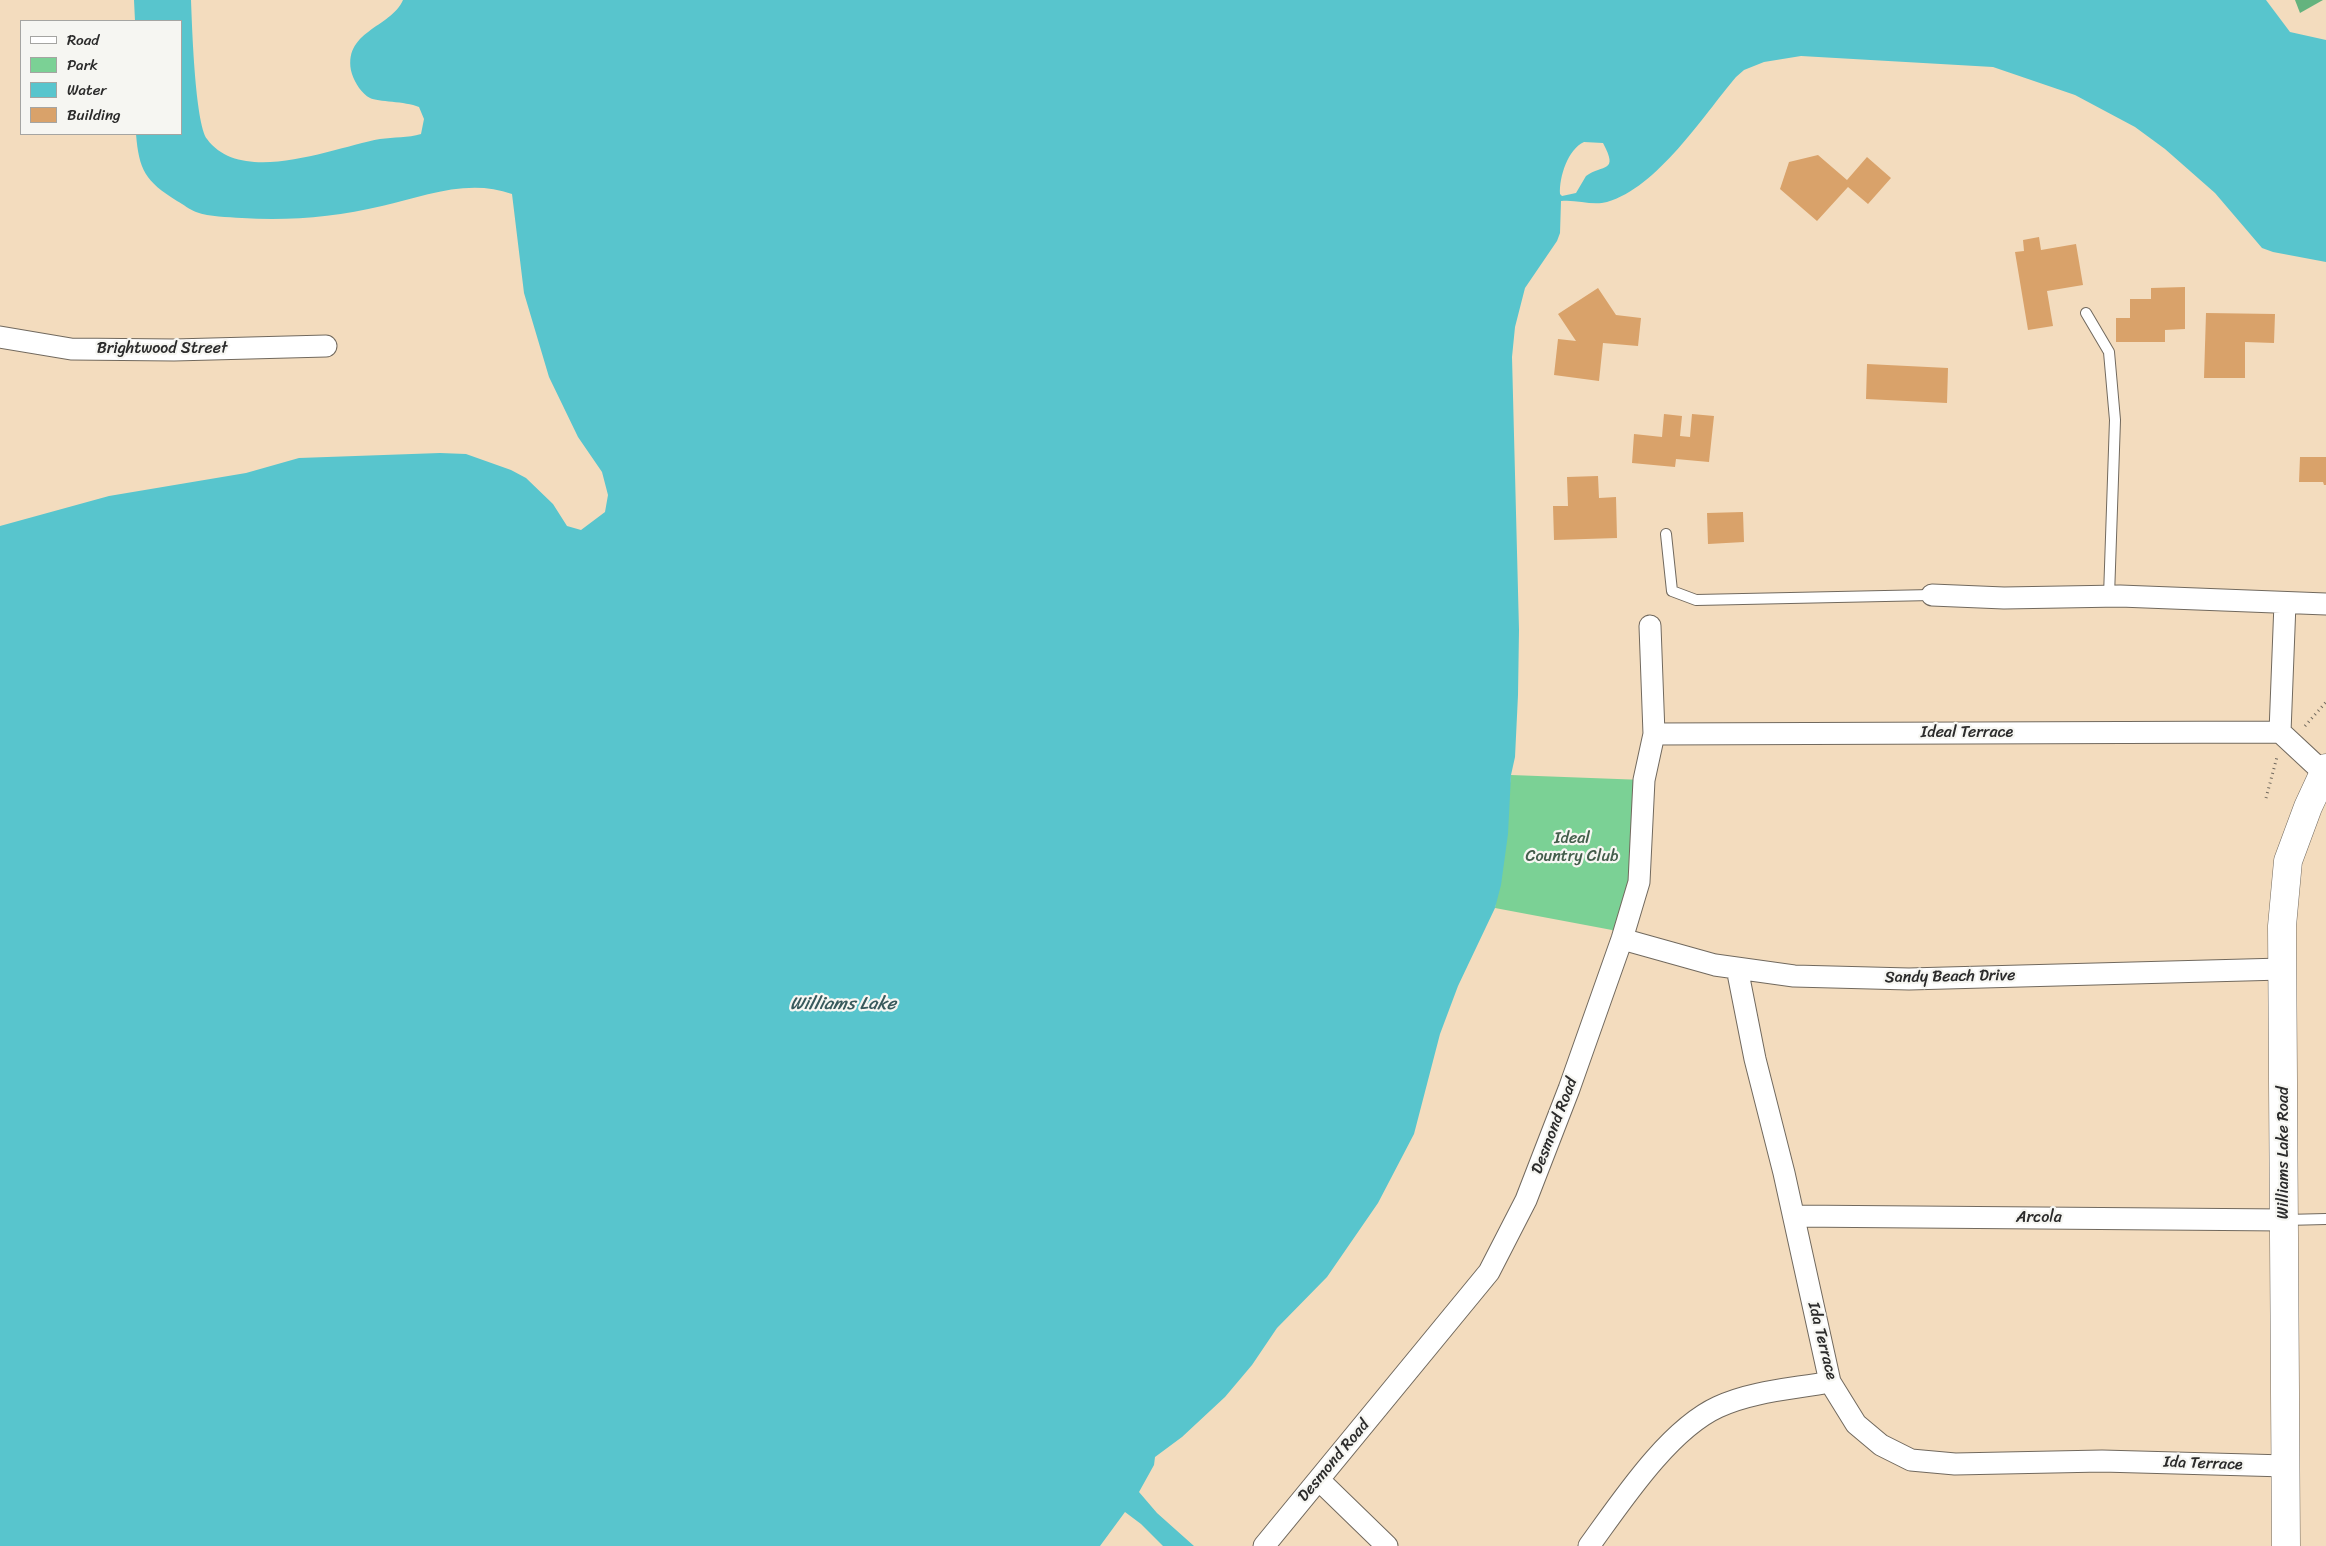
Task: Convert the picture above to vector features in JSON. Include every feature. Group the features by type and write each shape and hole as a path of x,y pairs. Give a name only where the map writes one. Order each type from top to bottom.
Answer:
{"main road":[{"name":"Williams Lake Road","path":"2286,1546 2282,926 2288,861 2324,770"}],"street":[{"name":"Brightwood Street","path":"0,337 71,349 174,350 326,346"},
{"path":"1932,595 2004,598 2109,596 2326,604"},
{"path":"2285,603 2290,732 2324,770"},
{"name":"Desmond Road","path":"1264,1546 1489,1272 1526,1200 1569,1089 1622,939 1639,882 1644,780 1654,734 1650,626"},
{"name":"Ideal Terrace","path":"1654,734 2290,732"},
{"name":"Sandy Beach Drive","path":"1622,939 1715,965 1794,976 1909,979 2282,969"},
{"name":"Ida Terrace","path":"1736,968 1755,1059 1794,1216 1830,1382 1856,1424 1881,1445 1911,1460 1955,1464 2102,1461 2286,1466"},
{"name":"Arcola","path":"1794,1216 2284,1220"},
{"path":"1589,1546 1642,1475 1694,1421 1719,1407 1746,1397 1830,1382"},
{"path":"1319,1480 1387,1546"}],"lane":[{"path":"2086,313 2109,352 2115,420 2109,596"},
{"path":"1666,534 1672,591 1696,600 1932,595"},
{"path":"2284,1220 2326,1219"}],"path":[{"path":"2290,732 2326,702"},
{"path":"2266,798 2271,774 2279,755"}],"green space":[{"path":"2295,0 2323,0 2300,13"},
{"name":"Ideal Country Club","path":"1511,775 1644,780 1622,939 1612,930 1495,908"}],"water":[{"name":"Williams Lake","path":"134,0 191,0 197,94 203,129 207,139 223,153 242,160 265,162 290,160 380,139 421,134 424,119 419,107 370,98 359,88 352,74 351,60 354,48 360,39 397,9 403,0 2266,0 2290,32 2326,40 2326,262 2273,252 2262,248 2215,193 2165,149 2135,127 2075,95 1993,67 1801,56 1764,62 1744,70 1736,77 1678,149 1644,182 1626,194 1607,202 1561,201 1560,233 1557,241 1525,288 1515,327 1512,357 1519,630 1518,695 1508,834 1501,885 1495,908 1458,986 1440,1034 1414,1134 1378,1203 1327,1277 1277,1328 1252,1365 1225,1397 1182,1437 1155,1457 1154,1465 1139,1492 1157,1513 1194,1546 1163,1546 1141,1524 1125,1512 1100,1546 0,1546 0,526 109,496 246,473 299,458 440,453 466,454 511,470 526,478 553,504 567,526 581,530 605,512 608,495 602,472 578,437 549,377 524,293 512,194 496,190 463,188 447,190 364,210 329,215 260,219 207,215 194,211 166,194 151,181 142,166 136,135 182,135 182,20 135,20","holes":["1584,142 1603,143 1608,153 1609,163 1607,166 1586,176 1576,193 1562,196 1560,194 1563,172 1569,157 1578,146"]}],"building":[{"path":"1818,155 1847,180 1867,157 1891,178 1868,204 1848,187 1817,221 1780,189 1789,162"},
{"path":"2039,237 2041,250 2076,244 2083,285 2047,291 2053,326 2028,330 2015,252 2024,251 2023,240"},
{"path":"2185,287 2185,329 2165,330 2165,342 2116,342 2116,318 2130,318 2130,299 2151,299 2151,288"},
{"path":"1598,288 1616,315 1641,318 1638,346 1603,343 1599,381 1554,375 1558,339 1576,341 1558,314"},
{"path":"2206,313 2275,314 2274,343 2245,342 2245,378 2204,378"},
{"path":"1867,364 1948,368 1947,403 1866,399"},
{"path":"1664,414 1682,416 1680,436 1690,437 1692,414 1714,416 1709,462 1676,459 1675,467 1632,463 1634,434 1662,437"},
{"path":"2300,457 2326,457 2326,485 2323,482 2299,482"},
{"path":"1598,476 1599,498 1616,497 1617,538 1554,540 1553,506 1568,506 1567,477"},
{"path":"1743,512 1744,542 1708,544 1707,513"}]}
